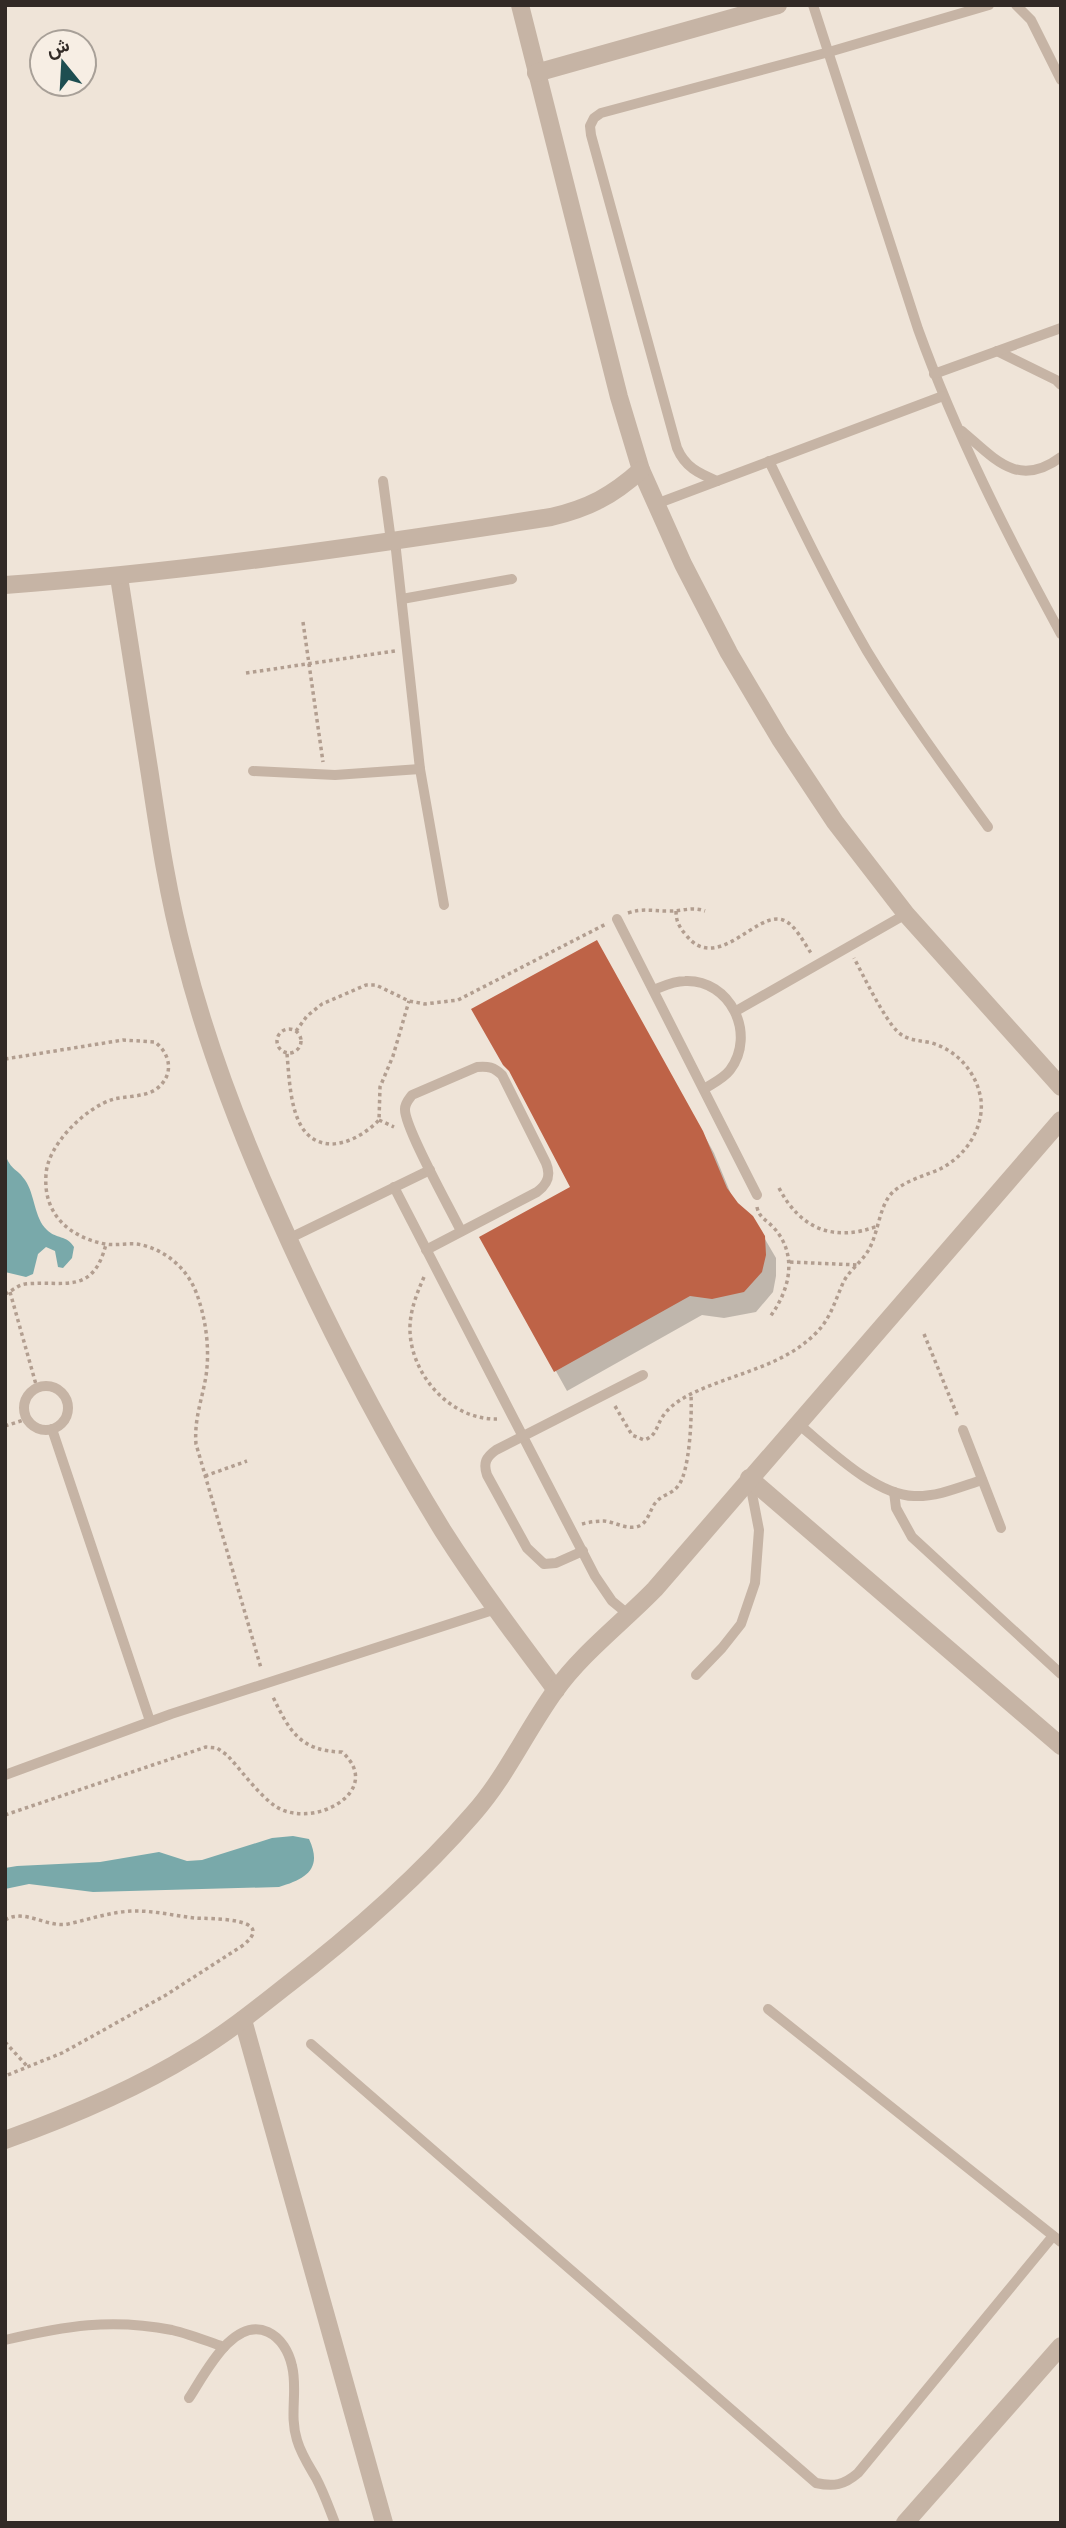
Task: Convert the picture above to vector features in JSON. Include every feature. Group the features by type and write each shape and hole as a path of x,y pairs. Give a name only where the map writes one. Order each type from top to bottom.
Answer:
{"street":[{"path":"520,5 599,319 641,470 683,564 729,653 780,739 835,822 906,914 1061,1087"},
{"path":"536,73 778,5"},
{"path":"5,584 119,577 551,517 600,501 622,487 641,470"},
{"path":"119,577 163,859 183,954 209,1046 242,1137 357,1382 394,1448 445,1533 496,1609 556,1690"},
{"path":"5,2140 117,2094 191,2055 243,2020 360,1927 436,1855 475,1812 504,1774 556,1690 654,1589 1061,1120"},
{"path":"749,1478 1061,1745"},
{"path":"243,2020 384,2523"},
{"path":"905,2523 1061,2346"}],"lane":[{"path":"813,5 934,374 1023,561 1061,634"},
{"path":"717,481 692,470 683,461 677,448 590,126 594,118 601,113 829,52 989,5"},
{"path":"1016,5 1031,20 1061,80"},
{"path":"934,374 1061,328"},
{"path":"997,351 1061,385"},
{"path":"656,504 943,396"},
{"path":"958,427 1010,469 1028,471 1045,467 1061,457"},
{"path":"769,461 815,558 867,651 925,740 988,827"},
{"path":"383,481 402,599 420,769 444,905"},
{"path":"402,599 512,579"},
{"path":"253,771 324,775 420,769"},
{"path":"736,1011 906,914"},
{"path":"617,919 757,1195"},
{"path":"654,990 672,982 702,983 721,994 736,1011 741,1026 737,1056 730,1070 719,1081 704,1089"},
{"path":"428,1254 461,1231 537,1192 544,1187 548,1179 546,1163 502,1075 495,1068 477,1067 420,1091 407,1101 404,1110 461,1231"},
{"path":"288,1238 430,1170"},
{"path":"394,1187 602,1590 629,1615"},
{"path":"583,1551 556,1563 544,1564 535,1558 527,1548 484,1465 488,1456 523,1436 643,1375"},
{"path":"44,1386 58,1390 67,1401 64,1421 52,1429 38,1428 27,1419 25,1405 31,1392 37,1388 44,1386"},
{"path":"797,1423 874,1483 894,1492 912,1496 932,1495 982,1480"},
{"path":"52,1429 150,1721"},
{"path":"963,1430 1001,1528"},
{"path":"696,1675 741,1624 755,1583 759,1530 749,1478"},
{"path":"894,1492 897,1508 912,1537 1061,1674"},
{"path":"5,1775 150,1721 496,1609"},
{"path":"311,2044 816,2483 831,2486 846,2483 858,2473 1057,2239 768,2009"},
{"path":"5,2340 70,2325 122,2323 174,2331 224,2347"},
{"path":"189,2398 235,2335 250,2330 265,2331 279,2339 292,2367 292,2421 297,2442 328,2502 335,2523"}],"path":[{"path":"303,622 324,775"},
{"path":"246,673 407,649"},
{"path":"296,1031 307,1016 322,1004 356,987 376,985 409,1001 442,1003 473,994 641,909 676,911 690,908 705,911"},
{"path":"676,911 680,929 690,940 702,947 730,943 771,920 783,920 793,928 819,963"},
{"path":"611,1391 624,1425 637,1439 644,1440 655,1433 663,1416 675,1403 793,1353 816,1333 828,1317 843,1282 875,1241 884,1206 892,1193 924,1174 940,1169 966,1148 975,1134 981,1101 970,1070 945,1048 930,1042 913,1040 897,1030 847,947"},
{"path":"287,1054 300,1048 301,1038 296,1031 286,1029 278,1034 276,1039 279,1048 287,1054 293,1101 303,1129 312,1138 337,1144 361,1137 380,1120 380,1087 393,1056 409,1001"},
{"path":"5,1059 123,1040 155,1042 166,1053 168,1074 162,1084 153,1091 111,1100 97,1107 70,1129 50,1158 46,1175 50,1201 56,1218 71,1231 106,1244 141,1244 164,1254 183,1270 195,1291 207,1346 206,1376 195,1427 196,1444 266,1683 296,1738 309,1746 341,1752 352,1761 356,1774 353,1788 329,1809 314,1814 298,1814 276,1806 227,1755 217,1748 206,1746 5,1815"},
{"path":"779,1188 798,1216 820,1229 845,1234 878,1226"},
{"path":"757,1195 758,1214 773,1227 784,1243 789,1262 788,1283 781,1302 769,1318"},
{"path":"37,1388 8,1293 23,1284 64,1285 79,1282 98,1266 106,1244"},
{"path":"428,1254 410,1325 413,1352 424,1376 441,1397 463,1412 489,1419 514,1419"},
{"path":"789,1262 858,1265"},
{"path":"924,1335 963,1430"},
{"path":"570,1525 605,1521 636,1527 648,1518 655,1503 680,1485 685,1475 691,1429 691,1394"},
{"path":"5,1426 27,1419"},
{"path":"205,1476 247,1461"},
{"path":"5,1920 22,1915 48,1924 64,1924 136,1911 196,1918 229,1918 242,1921 250,1927 253,1935 242,1946 166,1995 62,2053 5,2076"},
{"path":"5,2042 28,2066"}],"water":[{"path":"5,1154 28,1186 43,1225 50,1233 68,1241 74,1247 72,1258 63,1268 58,1267 55,1251 46,1247 38,1254 33,1274 26,1277 5,1272"},
{"path":"293,1836 309,1839 313,1849 313,1865 304,1876 279,1887 93,1892 29,1884 5,1889 5,1868 100,1862 159,1852 187,1861 202,1860 272,1838"}],"building":[{"path":"597,940 703,1131 727,1188 738,1203 753,1216 765,1236 766,1255 762,1272 744,1292 712,1299 690,1296 554,1372 479,1237 570,1187 509,1071 471,1009"}]}
